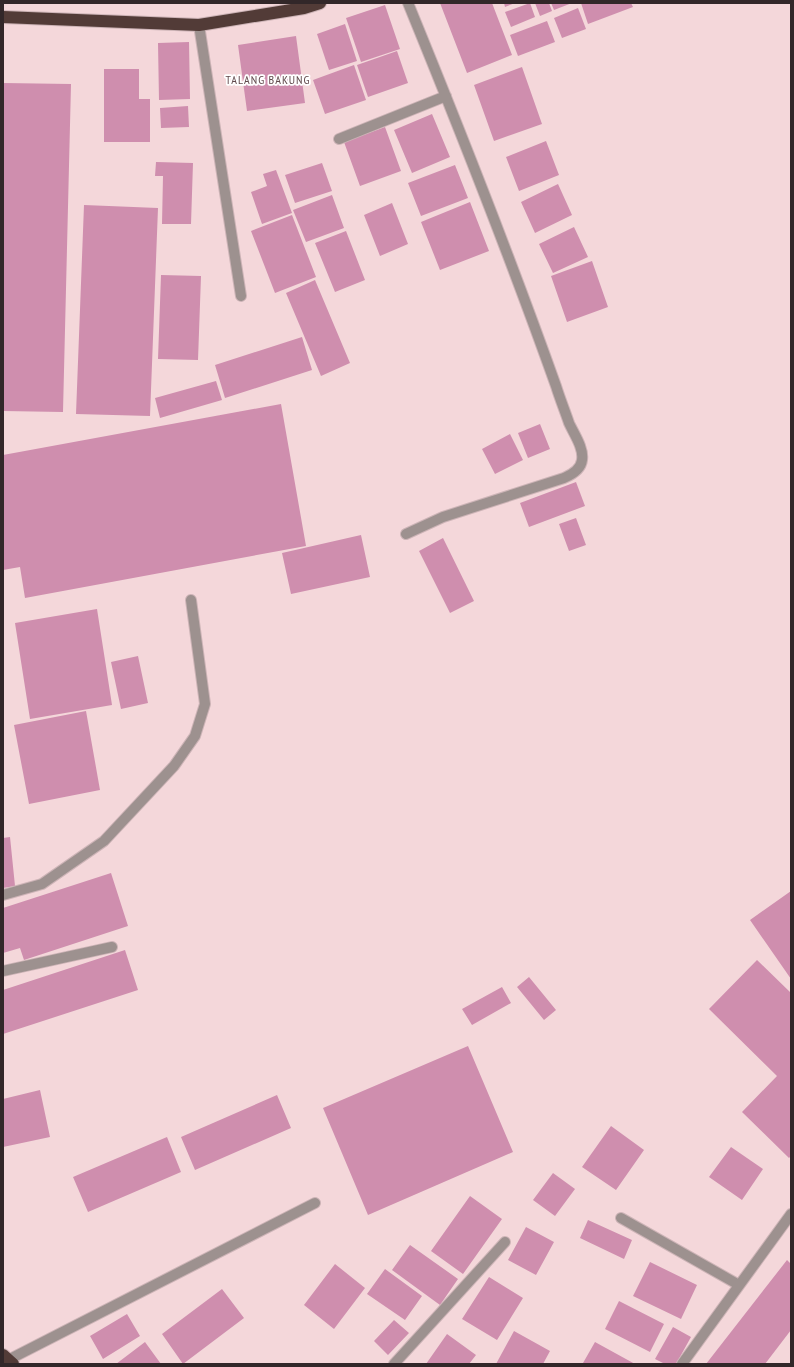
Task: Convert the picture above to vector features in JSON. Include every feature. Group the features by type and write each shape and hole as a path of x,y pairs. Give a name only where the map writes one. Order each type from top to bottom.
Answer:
{"highway":[{"path":"3,17 199,25 304,8 320,3"}],"street":[{"path":"406,534 443,517 572,475 579,467 582,460 581,450 569,423 529,310 446,96 408,3"},
{"path":"199,25 241,296"},
{"path":"340,139 446,96"},
{"path":"3,895 42,884 104,841 174,766 195,736 205,704 191,600"},
{"path":"3,971 112,947"},
{"path":"8,1360 315,1203"},
{"path":"682,1364 791,1214"},
{"path":"621,1218 739,1284"},
{"path":"394,1364 505,1242"}],"building":[{"path":"440,3 492,3 512,55 467,73"},
{"path":"504,3 515,3 505,7"},
{"path":"530,3 535,17 511,27 505,12"},
{"path":"535,3 549,3 552,11 540,16"},
{"path":"551,3 572,3 554,10"},
{"path":"581,3 631,3 633,7 588,24"},
{"path":"385,5 400,49 361,62 346,18"},
{"path":"578,8 586,29 562,38 554,18"},
{"path":"547,21 555,42 518,56 510,35"},
{"path":"345,24 357,61 329,70 317,34"},
{"path":"296,36 305,103 247,111 238,45"},
{"path":"189,42 190,99 159,100 158,43"},
{"path":"397,51 408,83 368,97 357,65"},
{"path":"354,65 366,100 325,114 313,80"},
{"path":"522,67 542,124 494,141 474,85"},
{"path":"104,69 139,69 139,99 150,99 150,142 104,142"},
{"path":"3,83 71,84 63,412 3,411"},
{"path":"188,106 189,127 161,128 160,108"},
{"path":"432,114 450,157 412,173 394,130"},
{"path":"385,127 401,171 360,186 344,142"},
{"path":"546,141 559,175 519,191 506,157"},
{"path":"156,162 193,163 191,224 162,224 163,176 155,176"},
{"path":"322,163 332,191 295,203 285,175"},
{"path":"455,165 468,198 421,216 408,183"},
{"path":"276,170 292,213 262,224 251,192 267,186 263,174"},
{"path":"558,184 572,215 535,233 521,202"},
{"path":"332,195 344,228 306,242 293,210"},
{"path":"470,202 489,251 440,270 421,222"},
{"path":"392,203 408,244 380,256 364,215"},
{"path":"84,205 158,208 150,416 76,414"},
{"path":"292,215 316,277 275,293 251,231"},
{"path":"574,227 588,257 553,273 539,244"},
{"path":"346,231 365,280 335,292 315,243"},
{"path":"592,261 608,307 567,322 551,276"},
{"path":"161,275 201,276 198,360 158,359"},
{"path":"315,280 350,363 321,376 286,293"},
{"path":"302,337 312,370 225,398 215,365"},
{"path":"216,381 222,400 160,418 155,398"},
{"path":"281,404 306,546 25,598 20,567 3,570 3,455"},
{"path":"540,424 550,449 528,458 518,433"},
{"path":"510,434 523,460 495,474 482,449"},
{"path":"576,482 585,506 529,527 520,503"},
{"path":"576,518 586,545 569,551 559,524"},
{"path":"361,535 370,577 291,594 282,553"},
{"path":"443,538 474,601 450,613 419,551"},
{"path":"97,609 112,705 30,719 15,623"},
{"path":"138,656 148,703 121,709 111,662"},
{"path":"86,711 100,790 29,804 14,725"},
{"path":"10,837 15,886 3,888 3,838"},
{"path":"111,873 128,926 24,960 20,948 3,953 3,908"},
{"path":"791,891 791,979 750,920"},
{"path":"125,950 138,990 3,1034 3,990"},
{"path":"757,960 791,993 791,1156 789,1158 742,1112 777,1076 709,1009"},
{"path":"529,977 556,1010 544,1020 517,987"},
{"path":"502,987 511,1003 472,1025 462,1009"},
{"path":"468,1046 513,1152 368,1215 323,1108"},
{"path":"40,1090 50,1137 3,1147 3,1099"},
{"path":"277,1095 291,1128 195,1170 181,1137"},
{"path":"611,1126 644,1150 616,1190 582,1167"},
{"path":"167,1137 181,1172 88,1212 73,1177"},
{"path":"731,1147 763,1169 742,1200 709,1177"},
{"path":"553,1173 575,1189 555,1216 533,1200"},
{"path":"470,1196 502,1219 463,1274 431,1251"},
{"path":"588,1220 632,1240 624,1259 580,1238"},
{"path":"526,1227 554,1242 536,1275 508,1260"},
{"path":"410,1245 458,1279 440,1305 392,1270"},
{"path":"787,1260 791,1264 791,1330 765,1364 706,1364"},
{"path":"650,1262 697,1285 681,1319 633,1296"},
{"path":"335,1264 365,1288 334,1329 304,1305"},
{"path":"385,1269 422,1296 405,1320 367,1294"},
{"path":"489,1277 523,1298 497,1340 462,1319"},
{"path":"222,1289 244,1318 183,1364 162,1334"},
{"path":"619,1301 664,1324 650,1352 605,1329"},
{"path":"127,1314 140,1336 103,1359 90,1336"},
{"path":"394,1320 409,1333 388,1355 374,1341"},
{"path":"673,1327 691,1337 676,1364 665,1364 655,1359"},
{"path":"514,1331 550,1351 543,1364 496,1364"},
{"path":"447,1334 476,1355 469,1364 426,1364"},
{"path":"145,1342 161,1364 116,1364"},
{"path":"595,1342 635,1364 583,1363"}],"district":[{"name":"TALANG BAKUNG","path":"268,79"}]}
